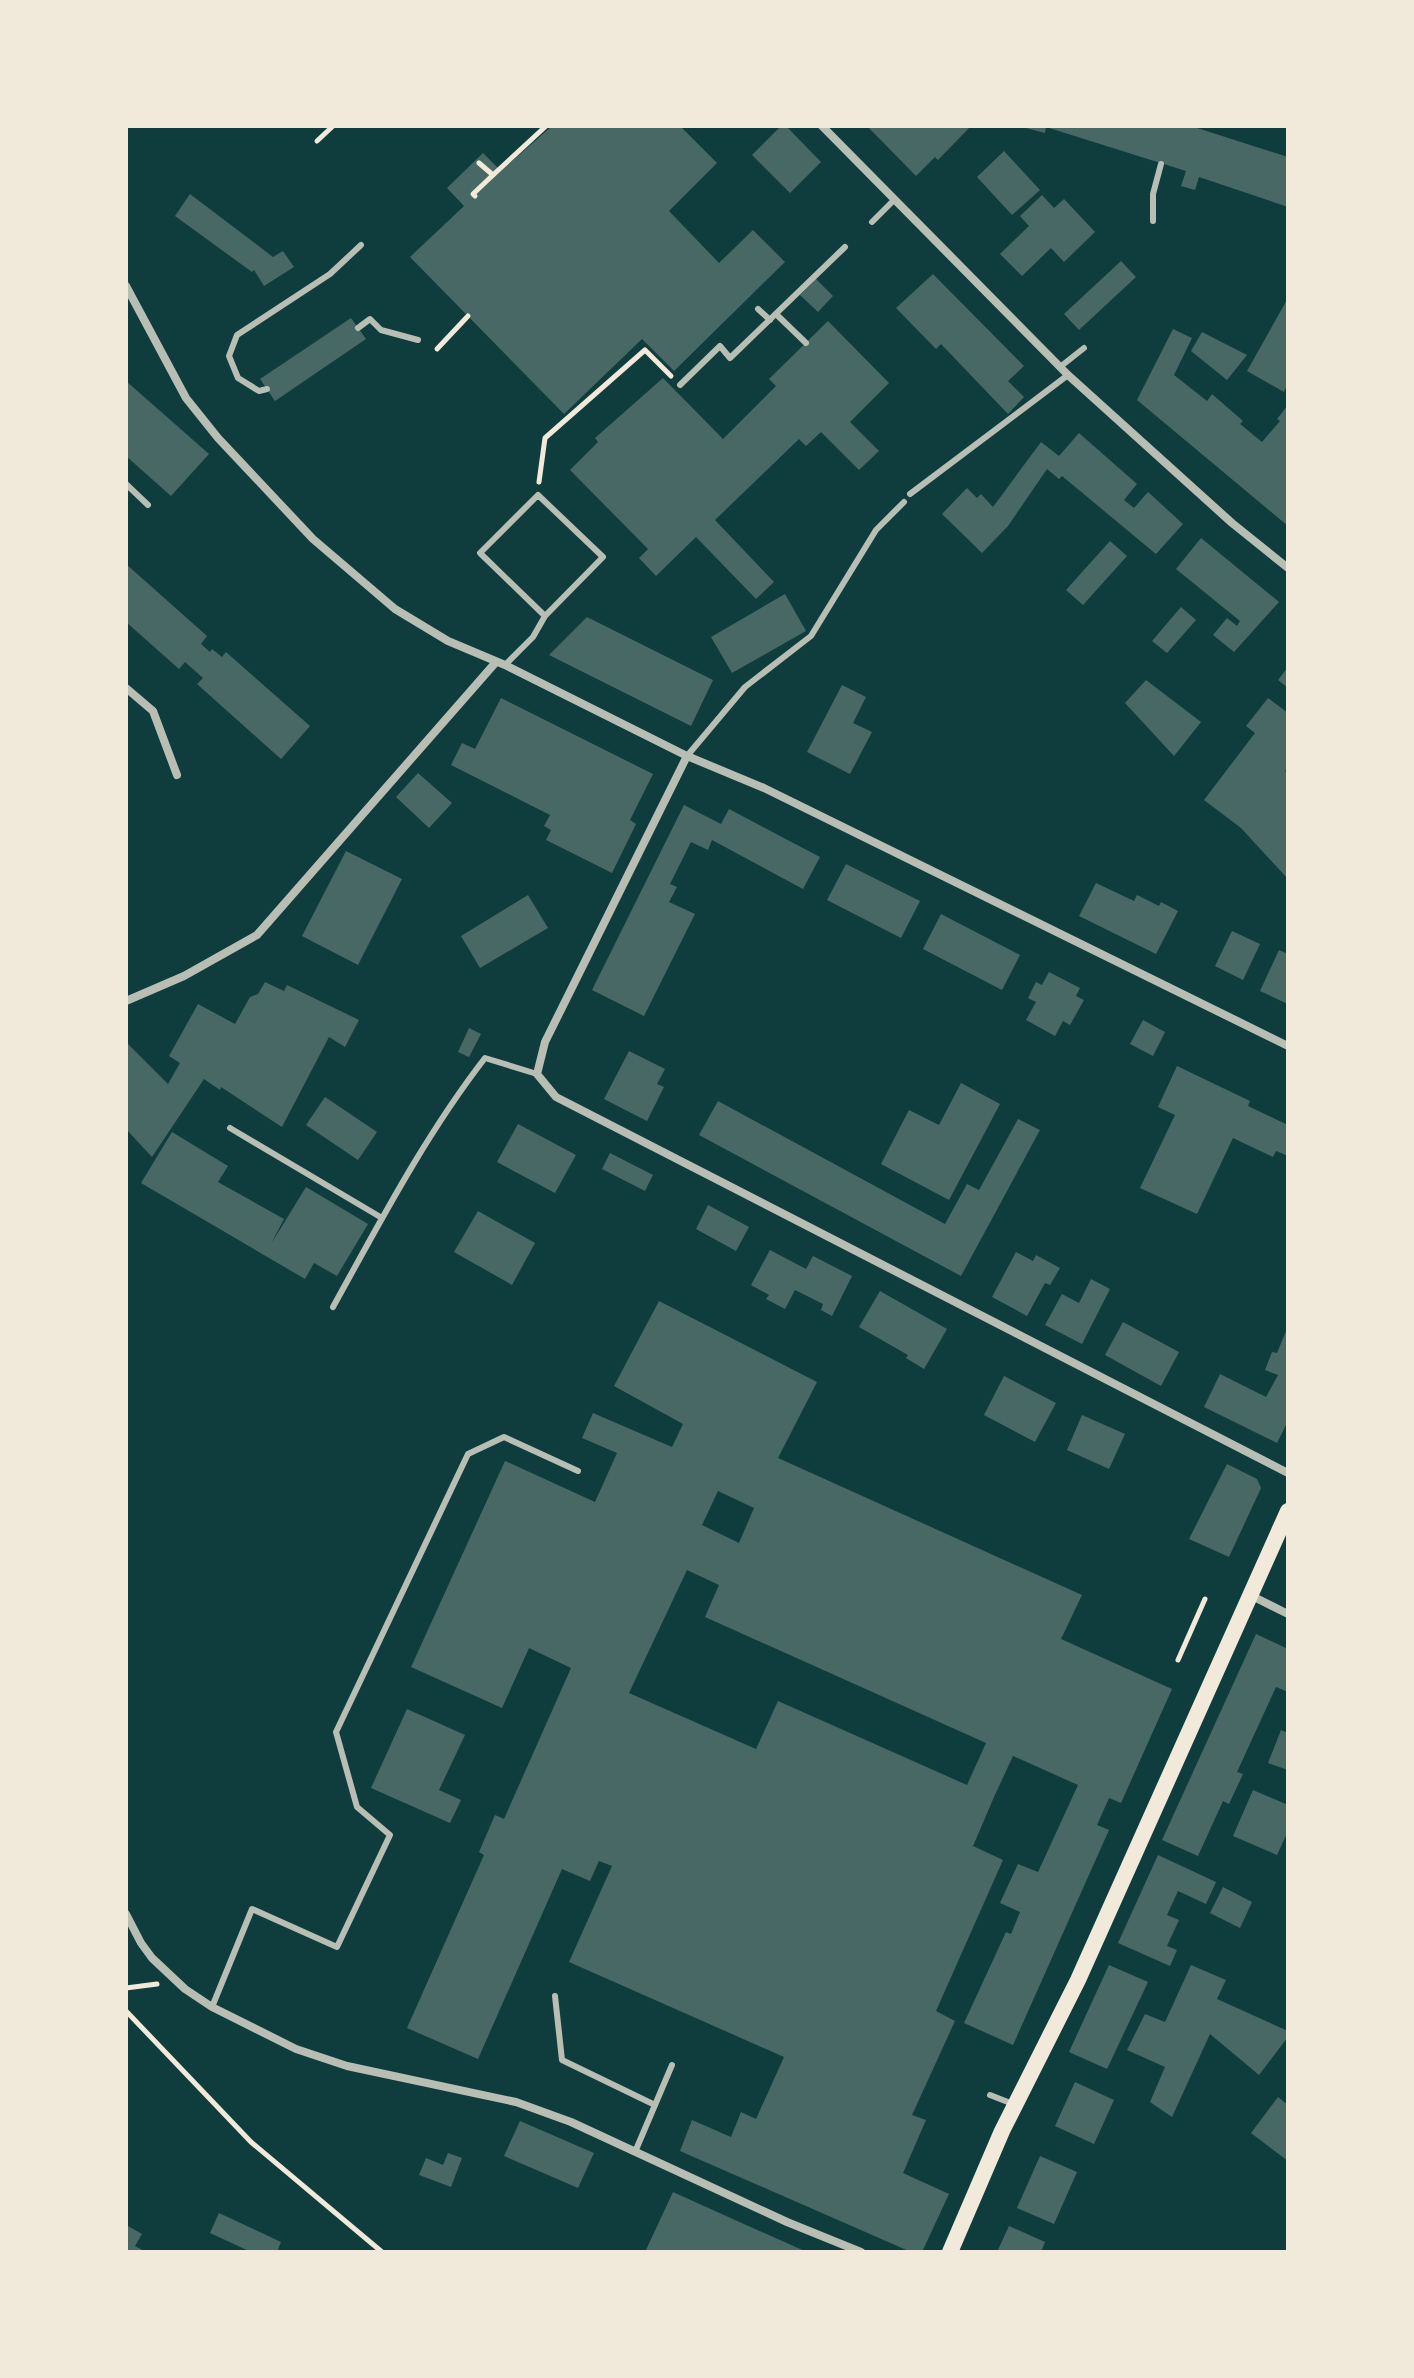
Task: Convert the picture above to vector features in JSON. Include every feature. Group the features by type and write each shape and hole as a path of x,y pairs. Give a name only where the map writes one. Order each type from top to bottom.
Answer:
{"main road":[{"path":"950,2252 1015,2105 1078,1980 1288,1511"}],"street":[{"path":"822,126 1068,375 1232,523 1288,568"},
{"path":"126,286 186,398 218,438 313,539 395,609 448,641 505,665 687,756 764,788 1288,1046"},
{"path":"126,1001 184,976 257,935 496,662"},
{"path":"126,688 153,711 177,775"},
{"path":"687,756 545,1042 537,1074 556,1097 1288,1473"},
{"path":"1250,1595 1288,1614"},
{"path":"126,1914 141,1943 177,1981 212,2007 296,2049 347,2066 516,2102 571,2122 861,2252"}],"lane":[{"path":"1153,221 1153,194 1161,164"},
{"path":"872,222 894,200"},
{"path":"267,389 259,391 238,378 229,356 237,335 330,274 361,245"},
{"path":"680,385 720,346 730,358 845,247"},
{"path":"758,309 770,320"},
{"path":"776,314 806,343"},
{"path":"358,328 370,319 381,330 418,340"},
{"path":"1060,367 1084,348"},
{"path":"910,494 1068,375"},
{"path":"126,484 148,505"},
{"path":"505,665 533,637 545,616 603,557 538,495 480,553 545,616"},
{"path":"687,756 745,687 811,636 876,530 904,502"},
{"path":"333,1307 382,1218 463,1086 485,1058 537,1074"},
{"path":"230,1128 382,1218"},
{"path":"212,2007 252,1909 337,1947 390,1835 357,1807 336,1732 468,1454 504,1437 578,1471"},
{"path":"555,1996 562,2060 655,2105"},
{"path":"635,2152 672,2065"},
{"path":"990,2095 1015,2105"}],"path":[{"path":"317,141 333,126"},
{"path":"475,196 473,194 546,126"},
{"path":"479,163 494,176"},
{"path":"437,349 468,316"},
{"path":"538,495 545,438 645,350 680,385"},
{"path":"1178,1660 1205,1599"},
{"path":"126,1988 177,1981"},
{"path":"126,2011 251,2142 382,2252"}],"building":[{"path":"552,126 680,126 717,163 669,211 719,263 753,230 785,262 674,371 642,339 564,414 410,257 464,206 447,188 483,153 501,171"},
{"path":"781,126 786,126 821,162 790,193 752,155"},
{"path":"867,126 971,126 938,160 935,157 916,176"},
{"path":"1191,126 1288,157 1288,207 1199,177 1195,190 1181,186 1186,171 1046,127 1045,133 1022,127"},
{"path":"1004,151 1040,190 1012,215 977,177"},
{"path":"190,194 273,257 283,251 294,267 264,286 254,270 252,272 175,216"},
{"path":"1042,195 1054,208 1064,199 1095,232 1064,262 1051,248 1022,276 1000,254 1029,226 1020,216"},
{"path":"1121,261 1136,277 1079,330 1064,314"},
{"path":"933,274 1024,366 1008,381 1024,397 1008,414 941,344 936,349 896,308"},
{"path":"816,279 833,296 818,312 800,295"},
{"path":"1288,298 1288,383 1284,392 1247,371"},
{"path":"351,318 366,339 275,401 260,379"},
{"path":"828,321 889,383 850,422 879,451 859,470 821,432 806,446 799,439 715,520 774,582 756,599 696,537 656,576 639,558 648,549 570,470 598,442 595,438 663,378 723,439 776,386 769,379"},
{"path":"1173,329 1192,338 1174,375 1207,401 1212,394 1262,442 1280,421 1277,419 1288,405 1288,526 1137,400"},
{"path":"1202,332 1247,355 1227,380 1191,351"},
{"path":"126,381 209,454 171,496 126,456"},
{"path":"1079,433 1137,484 1124,500 1134,508 1148,492 1183,524 1156,554 1062,476 1059,479 1047,469 1008,526 982,553 942,514 967,488 977,498 981,494 993,507 1041,442 1059,456"},
{"path":"1201,538 1279,602 1234,652 1213,635 1227,618 1237,626 1240,621 1176,569"},
{"path":"1110,541 1127,556 1083,605 1066,590"},
{"path":"126,564 207,636 201,644 210,652 212,649 222,657 226,652 310,726 281,759 197,684 203,678 185,662 179,669 126,622"},
{"path":"785,594 806,631 732,673 711,637"},
{"path":"1181,607 1196,620 1167,653 1152,641"},
{"path":"587,617 713,680 691,726 549,655"},
{"path":"1288,667 1288,688 1278,680"},
{"path":"1146,680 1201,722 1174,756 1125,703"},
{"path":"842,685 866,697 853,723 872,732 850,774 807,752"},
{"path":"501,698 653,774 630,820 636,824 612,873 546,840 551,830 544,826 550,815 451,765 462,743 475,749"},
{"path":"1268,698 1288,713 1288,767 1285,771 1288,774 1288,879 1241,828 1204,800 1255,733 1246,726"},
{"path":"418,773 452,803 429,828 396,797"},
{"path":"684,805 721,824 729,809 820,857 803,889 712,840 708,850 691,842 670,884 677,887 669,902 695,914 644,1016 592,990"},
{"path":"346,851 402,879 358,965 302,936"},
{"path":"846,864 920,901 901,938 827,900"},
{"path":"1096,883 1134,901 1137,895 1178,911 1156,954 1079,916"},
{"path":"528,895 548,928 480,968 461,936"},
{"path":"941,914 1020,955 1002,990 923,949"},
{"path":"1232,931 1260,944 1243,980 1215,966"},
{"path":"1279,950 1288,954 1288,1004 1260,991"},
{"path":"1049,972 1080,988 1076,996 1084,1000 1070,1025 1063,1021 1055,1036 1026,1020 1036,1002 1028,998 1036,982 1042,985"},
{"path":"265,982 284,991 287,985 359,1020 345,1047 329,1037 282,1127 204,1079 152,1157 126,1129 126,1042 168,1084 180,1063 169,1056 198,1004 235,1024 250,997 258,994"},
{"path":"1143,1020 1165,1032 1153,1056 1130,1044"},
{"path":"469,1028 481,1034 469,1057 458,1052"},
{"path":"629,1051 665,1069 657,1084 664,1087 647,1121 604,1099"},
{"path":"1177,1066 1250,1101 1248,1106 1288,1125 1288,1156 1276,1151 1273,1157 1233,1138 1197,1214 1140,1188 1175,1115 1158,1107"},
{"path":"961,1083 1000,1104 949,1200 881,1164 909,1110 939,1125"},
{"path":"325,1097 377,1132 358,1160 306,1125"},
{"path":"718,1101 945,1224 967,1184 979,1190 1018,1119 1040,1130 961,1276 699,1135"},
{"path":"518,1124 576,1155 555,1193 497,1162"},
{"path":"172,1132 228,1166 218,1182 284,1219 271,1244 306,1187 368,1224 337,1276 314,1263 305,1279 141,1183"},
{"path":"610,1153 653,1175 645,1191 602,1169"},
{"path":"708,1205 749,1227 736,1251 696,1229"},
{"path":"478,1211 535,1243 512,1285 454,1252"},
{"path":"770,1250 806,1269 813,1256 852,1276 832,1316 821,1310 823,1304 795,1290 785,1309 766,1299 769,1295 751,1285"},
{"path":"1016,1252 1033,1261 1036,1255 1060,1268 1050,1285 1045,1283 1027,1316 992,1297"},
{"path":"1091,1279 1110,1289 1082,1344 1045,1325 1062,1294 1079,1303"},
{"path":"880,1291 947,1329 924,1369 906,1358 908,1355 859,1327"},
{"path":"659,1301 817,1382 778,1458 1082,1595 1061,1639 1172,1689 1121,1803 1109,1798 1097,1825 1109,1830 1013,2045 964,2023 1006,1932 1011,1934 1020,1912 1000,1903 1018,1864 1038,1872 1078,1785 1013,1756 994,1797 973,1846 1003,1860 936,2011 955,2021 912,2115 926,2120 903,2173 949,2194 922,2252 911,2252 680,2151 692,2120 731,2137 741,2112 756,2119 784,2057 569,1962 612,1866 599,1861 590,1881 562,1869 478,2059 407,2028 484,1855 479,1852 495,1815 504,1819 571,1668 529,1648 502,1708 411,1667 505,1461 595,1502 617,1453 582,1438 593,1413 672,1447 683,1424 614,1386","holes":["718,1491 754,1508 739,1543 702,1525","687,1570 719,1585 705,1617 986,1743 967,1785 778,1701 756,1749 629,1693"]},
{"path":"1123,1322 1179,1352 1161,1386 1105,1355"},
{"path":"1288,1326 1288,1421 1277,1443 1204,1407 1220,1374 1266,1397 1278,1375 1265,1370 1272,1352 1277,1353"},
{"path":"1004,1376 1056,1403 1035,1442 984,1415"},
{"path":"1082,1415 1125,1434 1109,1469 1067,1450"},
{"path":"1227,1464 1257,1479 1261,1488 1229,1557 1189,1539"},
{"path":"1256,1634 1288,1649 1288,1692 1276,1687 1237,1772 1243,1774 1229,1804 1223,1801 1198,1856 1162,1840"},
{"path":"407,1709 465,1735 439,1790 461,1800 450,1823 371,1788"},
{"path":"1281,1730 1288,1733 1288,1770 1268,1763"},
{"path":"1253,1790 1288,1805 1288,1831 1277,1855 1233,1836"},
{"path":"1158,1855 1216,1882 1206,1904 1178,1891 1167,1915 1179,1920 1167,1946 1177,1950 1170,1966 1118,1943"},
{"path":"1223,1887 1252,1902 1240,1928 1210,1913"},
{"path":"1109,1965 1148,1982 1107,2069 1069,2052"},
{"path":"1191,1965 1226,1980 1217,1999 1288,2031 1288,2037 1259,2075 1210,2034 1172,2117 1150,2102 1165,2067 1127,2050 1145,2014 1165,2022"},
{"path":"1075,2082 1114,2100 1094,2144 1055,2126"},
{"path":"1278,2097 1288,2105 1288,2161 1251,2133"},
{"path":"520,2121 594,2153 578,2188 504,2156"},
{"path":"448,2153 462,2158 451,2187 419,2175 426,2158 443,2165"},
{"path":"1040,2156 1077,2172 1054,2224 1017,2208"},
{"path":"673,2192 735,2220 807,2252 645,2252"},
{"path":"219,2213 281,2242 277,2252 251,2252 210,2233"},
{"path":"126,2225 142,2234 135,2246 146,2252 126,2252"},
{"path":"1009,2226 1045,2242 1041,2252 997,2252"}]}
